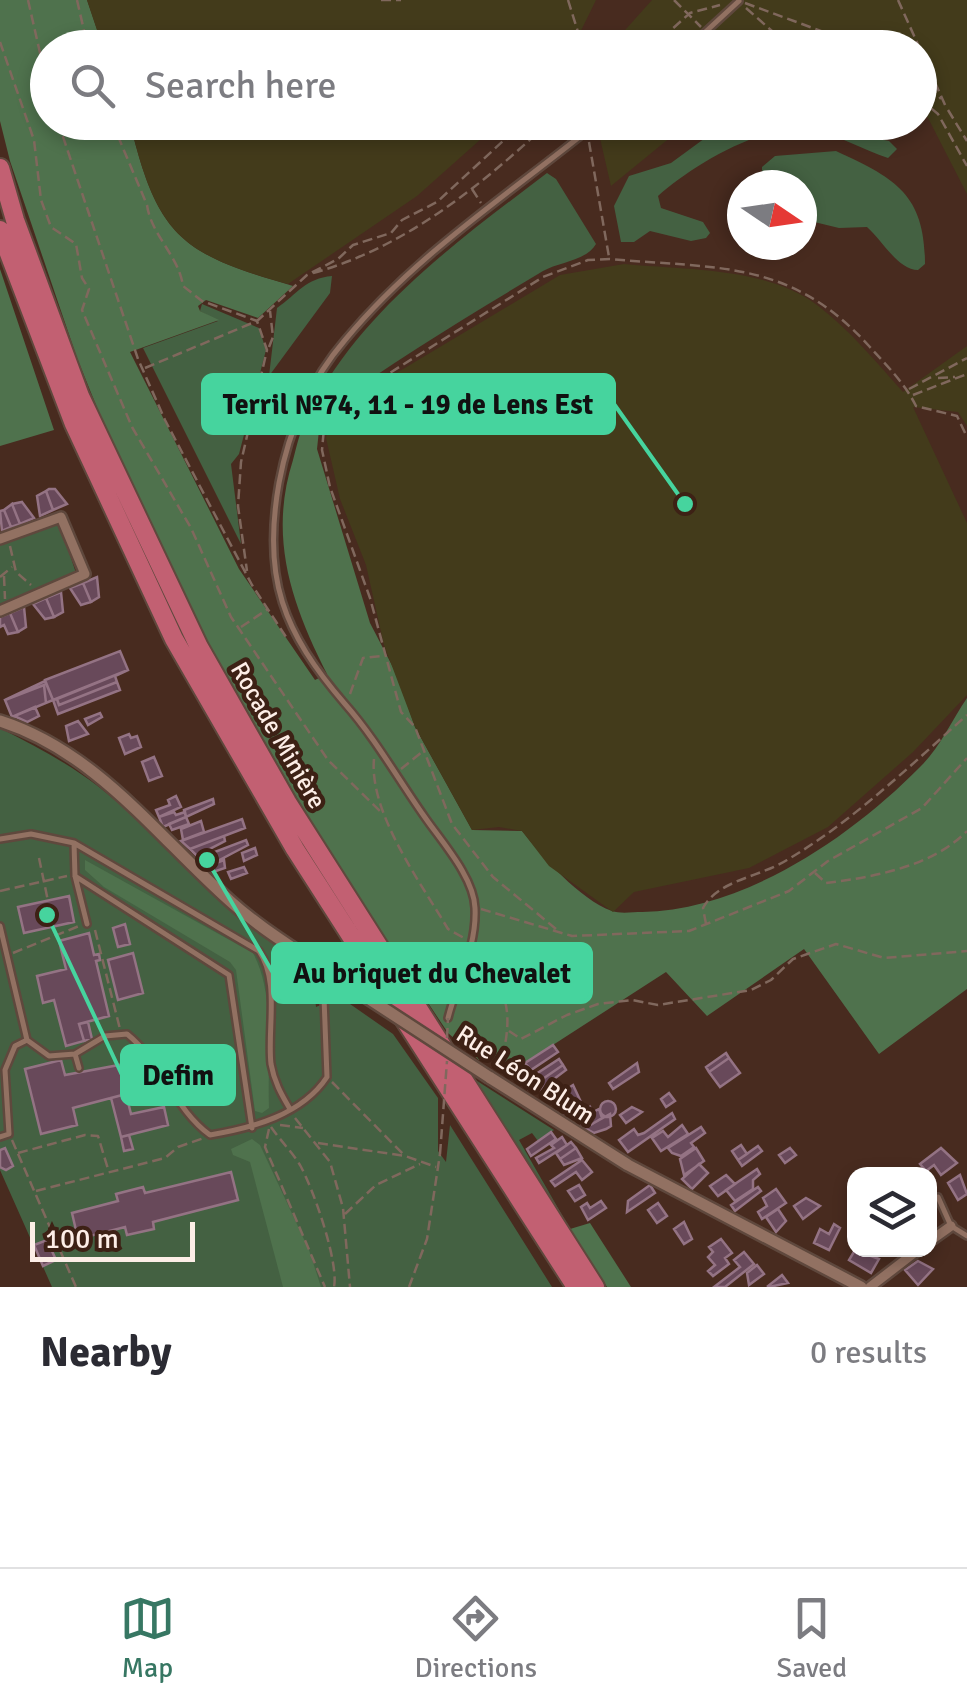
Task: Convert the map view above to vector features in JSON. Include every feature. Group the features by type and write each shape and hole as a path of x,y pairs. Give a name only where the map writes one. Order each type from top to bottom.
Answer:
{"highway":[{"name":"Rocade Minière","path":"0,168 15,220 80,396 199,647 295,816 595,1287"},
{"name":"Rocade Minière","path":"0,230 68,412 174,638 295,849 576,1287"}],"street":[{"path":"0,540 60,517 84,574 2,610"},
{"name":"Rue Léon Blum","path":"0,722 60,748 107,781 230,902 327,971 628,1165 861,1287"},
{"path":"937,1236 950,1226"},
{"path":"870,1287 909,1257"}],"lane":[{"path":"709,30 739,1"},
{"path":"448,1018 472,943 475,906 449,854 377,748 304,654 281,602 273,569 273,515 286,445 314,383 345,340 434,250 576,140"},
{"path":"0,839 30,834 74,842 259,951 268,968 276,1086 290,1109"},
{"path":"74,842 74,876 88,924"},
{"path":"74,876 229,975 252,1128"},
{"path":"0,926 27,1040 49,1056 75,1054 105,1036 122,1034 138,1043 157,1065 181,1107 210,1136 252,1128 290,1109 321,1086 327,1076 327,971"},
{"path":"0,1137 9,1134 5,1070 15,1046 27,1040"},
{"path":"75,1054 79,1068"},
{"path":"938,1197 950,1226 967,1236"}],"path":[{"path":"28,0 35,30"},
{"path":"77,0 84,30"},
{"path":"380,0 400,0"},
{"path":"568,0 578,30"},
{"path":"674,0 702,30"},
{"path":"898,0 911,30"},
{"path":"739,1 771,30"},
{"path":"671,30 690,13 739,1 819,30"},
{"path":"0,42 30,128"},
{"path":"937,87 946,107"},
{"path":"937,96 967,141"},
{"path":"937,113 967,166"},
{"path":"34,140 40,200 51,227 76,244 82,278 89,289 82,310 132,427 192,528 240,627 328,760 382,812"},
{"path":"64,140 143,370 247,573 282,631"},
{"path":"120,140 147,204 149,219 182,273 183,286 217,308 257,321"},
{"path":"143,370 257,321 306,274 338,259 352,245 391,233 402,220 437,202 505,140"},
{"path":"306,274 414,229 472,190 529,140"},
{"path":"590,140 610,259"},
{"path":"472,190 485,208"},
{"path":"556,930 493,877 452,824 415,728 401,712 382,656 370,598 330,487 322,450 323,416 376,378 543,277 588,260 610,259 757,274 789,282 816,298 853,329 908,390 916,406 958,416 967,437"},
{"path":"247,573 238,506 241,462 273,337 269,310"},
{"path":"257,321 268,350"},
{"path":"908,390 967,358"},
{"path":"936,378 967,377"},
{"path":"912,394 967,377"},
{"path":"11,535 13,566 41,594"},
{"path":"2,610 2,576 13,566"},
{"path":"240,627 269,608"},
{"path":"343,702 352,692 363,658 382,656"},
{"path":"706,925 702,908 711,892 778,866 808,848 887,786 967,715"},
{"path":"377,748 374,789 382,812 448,929 472,943 500,984 510,1019 509,1031 492,1078"},
{"path":"394,773 423,752"},
{"path":"475,906 495,916 572,936 648,935 706,925 755,908 922,808 967,758"},
{"path":"814,872 826,883 875,876 915,862 967,831"},
{"path":"39,858 48,900"},
{"path":"0,891 74,876"},
{"path":"7,956 88,924 95,931 122,1034"},
{"path":"509,1031 520,1039 566,1014 598,1004 632,1000 658,1005 751,990 771,980 793,959 836,944 884,958 967,951"},
{"path":"461,977 500,984"},
{"path":"410,1287 427,1240 440,1154 448,1018"},
{"path":"327,1076 405,1156"},
{"path":"290,1109 330,1162 344,1216 350,1287"},
{"path":"303,1128 269,1123 265,1148 325,1287"},
{"path":"272,1129 309,1185 330,1252 334,1287"},
{"path":"9,1134 76,1287"},
{"path":"18,1153 85,1135 98,1136 109,1170"},
{"path":"36,1191 165,1158 178,1146 210,1136"},
{"path":"316,1142 405,1156 438,1167"},
{"path":"344,1216 376,1185 422,1163"}],"green space":[{"path":"0,0 87,0 97,30 30,30 30,140 134,140 152,192 180,236 225,263 293,286 258,318 206,300 198,306 200,311 219,320 130,352 239,569 315,680 327,674 294,597 283,517 286,489 303,426 309,418 320,421 317,449 370,623 397,675 415,727 472,830 522,831 575,887 612,911 680,908 719,898 756,884 828,844 892,794 927,760 967,698 967,989 879,1054 804,949 707,1016 666,972 525,1063 507,1065 502,1057 479,1060 448,1033 330,855 188,609 123,472 77,358 0,121"},
{"path":"702,140 751,140 709,159 658,196 661,208 703,222 710,233 706,238 691,241 650,231 634,242 621,242 614,206 629,176 671,163"},
{"path":"844,140 889,141 897,149 888,158"},
{"path":"836,151 890,180 912,204 919,220 925,264 918,270 904,265 867,227 839,228 817,223 817,170 762,170 775,156"},
{"path":"547,173 556,179 596,244 592,250 543,271 328,409 319,408 316,400 337,366 389,304 450,248"},
{"path":"0,269 54,430 0,446"},
{"path":"332,276 330,293 269,376 277,308 308,283"},
{"path":"202,304 259,328 266,350 239,454 231,464 241,544 143,348 218,321 200,311"},
{"path":"55,522 60,525 76,573 0,604 0,545"},
{"path":"0,728 99,787 255,926 312,967 316,1007 340,997 393,1034 438,1098 438,1151 446,1162 450,1125 552,1287 52,1287 0,1170"},
{"path":"85,860 253,953 268,1008 269,1108 262,1113 255,1111 236,970 230,962 104,887 85,870"},
{"path":"474,1079 554,1130 538,1141 532,1133 519,1140 570,1229"},
{"path":"252,1139 260,1145 309,1250 321,1287 283,1287 250,1162 233,1155 231,1149"},
{"path":"590,1223 631,1287 607,1287 570,1229"}],"sand":[{"path":"87,0 596,0 581,30 97,30"},
{"path":"652,0 967,0 967,194 937,136 937,30 625,30"},
{"path":"135,140 480,140 417,196 288,284 221,262 178,234 163,214"},
{"path":"600,140 667,140 611,186"},
{"path":"624,264 725,272 774,283 797,293 841,325 903,392 967,346 967,426 958,412 913,407 967,523 967,695 913,752 828,827 749,868 634,892 613,912 549,866 522,831 499,827 472,830 415,727 384,645 366,565 340,499 326,438 332,414 343,405 560,275"}],"building":[{"path":"55,489 67,504 53,510 46,491"},
{"path":"46,491 53,510 40,516 37,496"},
{"path":"22,502 34,518 20,524 12,504"},
{"path":"12,504 20,524 11,527 4,510"},
{"path":"4,510 11,527 2,531 0,511"},
{"path":"97,577 99,597 91,602 83,583"},
{"path":"83,583 91,602 81,605 70,588"},
{"path":"61,592 63,612 54,617 46,598"},
{"path":"46,598 54,617 45,619 33,604"},
{"path":"24,607 26,627 18,632 10,613"},
{"path":"10,613 18,632 8,634 4,625 0,627 0,617"},
{"path":"120,651 128,670 53,700 45,680"},
{"path":"128,670 115,676 117,682 59,705 57,699"},
{"path":"45,681 53,700 46,703 44,685 5,700"},
{"path":"117,682 120,690 58,714 53,700 57,699 59,705"},
{"path":"44,685 46,703 12,717 5,700"},
{"path":"35,707 39,716 27,722 14,716"},
{"path":"100,713 102,717 88,725 85,719"},
{"path":"78,721 88,734 69,741 66,726"},
{"path":"129,734 131,738 137,736 141,747 125,754 119,738"},
{"path":"154,757 162,776 149,781 142,762"},
{"path":"176,796 181,807 159,817 156,810 170,805 168,800"},
{"path":"213,799 214,804 186,817 184,810"},
{"path":"185,812 186,817 163,827 159,817"},
{"path":"186,817 189,824 172,830 169,824"},
{"path":"242,819 245,828 190,849 181,841"},
{"path":"201,821 204,832 183,840 181,829"},
{"path":"224,836 225,841 206,851 207,855 199,858 190,849"},
{"path":"246,840 248,845 208,866 199,858"},
{"path":"255,848 257,855 244,861 242,853"},
{"path":"224,860 225,868 213,872 208,866"},
{"path":"244,867 247,873 231,879 228,872"},
{"path":"69,896 74,922 24,933 18,907"},
{"path":"125,924 130,944 118,947 113,928"},
{"path":"89,933 94,955 99,954 100,960 96,961 109,1016 79,1024 84,1041 66,1046 54,1000 43,1003 37,976 66,969 59,941"},
{"path":"133,953 143,993 118,1000 108,960"},
{"path":"88,1022 92,1039 84,1041 79,1024"},
{"path":"553,1045 558,1052 531,1070 525,1063"},
{"path":"726,1053 729,1058 709,1072 706,1067"},
{"path":"729,1058 740,1073 720,1087 709,1072"},
{"path":"559,1059 563,1065 528,1089 524,1082"},
{"path":"61,1060 65,1075 119,1065 126,1094 73,1108 77,1125 41,1134 25,1069"},
{"path":"637,1063 639,1072 613,1089 609,1083"},
{"path":"563,1065 566,1070 538,1091 534,1085"},
{"path":"573,1085 581,1102 564,1113 553,1098"},
{"path":"669,1093 675,1101 666,1107 661,1099"},
{"path":"126,1094 131,1114 164,1107 168,1125 121,1137 111,1098"},
{"path":"608,1101 616,1109 608,1117 600,1109"},
{"path":"590,1107 593,1112 599,1109 602,1118 584,1129 579,1120"},
{"path":"632,1107 642,1112 626,1123 620,1115"},
{"path":"672,1113 675,1119 628,1152 619,1140 634,1129 638,1135 644,1133"},
{"path":"610,1114 611,1126 606,1129 594,1133 585,1128"},
{"path":"682,1125 688,1134 661,1151 652,1138 663,1131 668,1137"},
{"path":"701,1127 705,1133 681,1156 668,1148"},
{"path":"551,1132 556,1139 531,1156 527,1149"},
{"path":"129,1135 133,1149 124,1151 121,1137"},
{"path":"562,1137 567,1145 539,1163 536,1158 554,1148 551,1145"},
{"path":"571,1142 576,1148 560,1159 556,1153"},
{"path":"741,1145 747,1154 738,1160 732,1151"},
{"path":"758,1146 762,1151 742,1166 738,1160"},
{"path":"5,1148 13,1166 6,1170 0,1167 0,1150"},
{"path":"576,1148 582,1158 564,1165 560,1159"},
{"path":"696,1148 704,1161 684,1175 680,1159"},
{"path":"790,1148 796,1155 785,1163 779,1155"},
{"path":"941,1148 957,1163 941,1175 934,1165 920,1164"},
{"path":"582,1160 592,1172 582,1180 576,1172 555,1186 551,1181"},
{"path":"699,1164 708,1173 692,1189 682,1179"},
{"path":"757,1169 760,1174 753,1180 753,1189 735,1201 726,1190"},
{"path":"231,1172 238,1200 153,1222 154,1229 127,1235 125,1227 78,1239 72,1213 118,1201 116,1194 143,1187 145,1193"},
{"path":"726,1175 735,1184 718,1196 710,1186"},
{"path":"960,1175 967,1194 958,1200 948,1183"},
{"path":"579,1185 585,1195 575,1201 568,1191"},
{"path":"650,1185 655,1193 627,1212 628,1201"},
{"path":"758,1187 761,1191 735,1211 731,1205"},
{"path":"776,1189 786,1203 762,1219 758,1212 767,1206 763,1198"},
{"path":"806,1198 820,1206 803,1219 794,1206"},
{"path":"601,1201 606,1208 588,1220 581,1207 587,1203 590,1208"},
{"path":"658,1203 667,1216 657,1223 648,1210"},
{"path":"778,1209 786,1221 776,1232 766,1217"},
{"path":"684,1222 692,1239 684,1244 674,1229"},
{"path":"834,1224 840,1228 829,1250 814,1243 820,1229 829,1234"},
{"path":"721,1239 732,1253 725,1258 729,1264 713,1276 708,1271 715,1265 708,1257 713,1252 709,1247"},
{"path":"47,1240 56,1260 43,1266 34,1245"},
{"path":"744,1252 754,1264 725,1287 714,1287 740,1267 734,1260"},
{"path":"851,1257 879,1259 871,1273 849,1260"},
{"path":"918,1261 933,1269 918,1285 905,1270"},
{"path":"757,1265 764,1274 749,1285 747,1273"},
{"path":"782,1275 788,1283 768,1286"}],"place":[{"name":"Terril №74, 11 - 19 de Lens Est","path":"685,504"},
{"name":"Au briquet du Chevalet","path":"207,860"},
{"name":"Defim","path":"47,915"}]}
